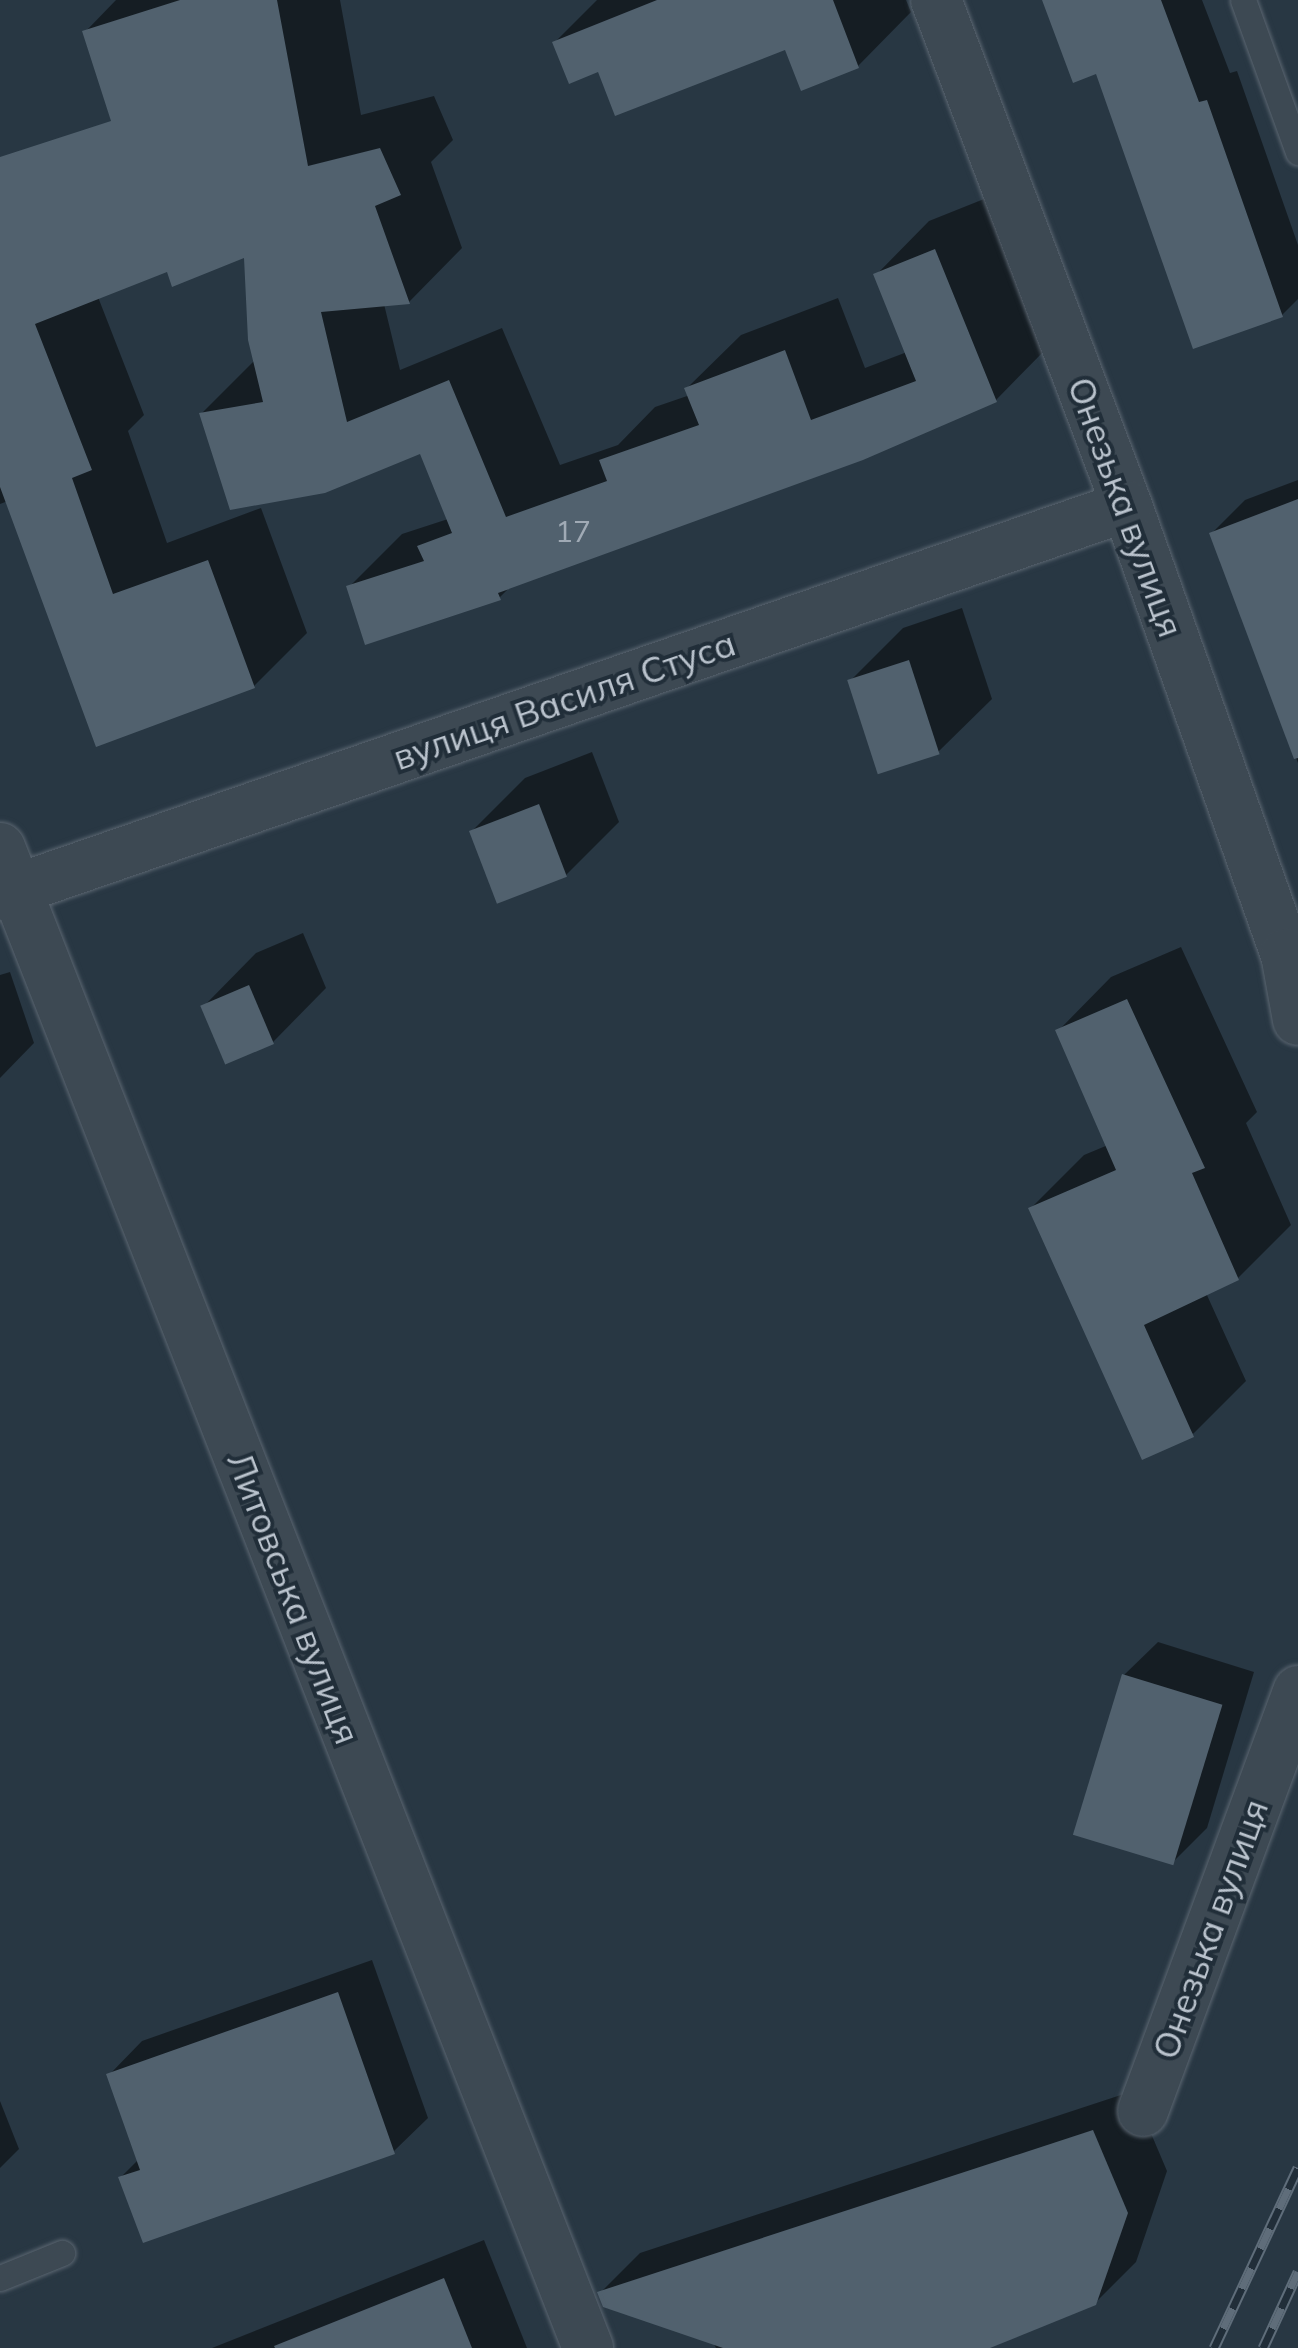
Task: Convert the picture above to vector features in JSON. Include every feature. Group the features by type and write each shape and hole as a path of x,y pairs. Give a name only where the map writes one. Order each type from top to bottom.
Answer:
{"street":[{"name":"Онезька вулиця","path":"936,0 1127,506 1286,954 1298,1020"},
{"name":"вулиця Василя Стуса","path":"5,877 1127,506"},
{"name":"Литовська вулиця","path":"5,877 588,2348"},
{"name":"Онезька вулиця","path":"1143,2111 1298,1691"}],"lane":[{"path":"1243,0 1298,152"},
{"path":"0,2278 62,2253"}],"building":[{"path":"180,0 277,0 308,166 380,148 401,195 375,206 410,304 321,312 347,422 449,380 506,517 607,481 599,460 699,425 684,388 785,350 811,420 916,381 873,274 935,249 997,402 863,460 498,593 501,600 365,645 346,586 424,561 417,546 452,533 420,454 325,493 230,510 199,413 263,402 248,340 244,258 172,287 167,272 35,324 92,470 72,478 113,594 208,560 255,688 96,747 0,487 0,157 111,121 82,31"},
{"path":"657,0 833,0 859,68 801,91 785,50 615,116 598,72 569,84 552,42"},
{"path":"1042,0 1161,0 1199,102 1207,100 1283,317 1193,349 1096,74 1073,83"},
{"path":"1298,499 1298,758 1294,759 1209,533"},
{"path":"909,660 940,754 878,774 847,680"},
{"path":"539,804 567,877 497,904 469,831"},
{"path":"249,985 274,1044 225,1065 200,1006"},
{"path":"1127,999 1205,1168 1192,1173 1239,1280 1144,1325 1194,1437 1142,1460 1028,1208 1116,1170 1055,1030"},
{"path":"1122,1674 1222,1705 1173,1865 1073,1835"},
{"path":"338,1992 395,2154 143,2243 118,2177 140,2170 106,2074"},
{"path":"1093,2130 1128,2213 1096,2305 990,2348 723,2348 603,2307 597,2292"},
{"path":"444,2278 472,2348 274,2346"}],"railway":[{"path":"1214,2348 1298,2168"},
{"path":"1263,2348 1298,2272"}]}
